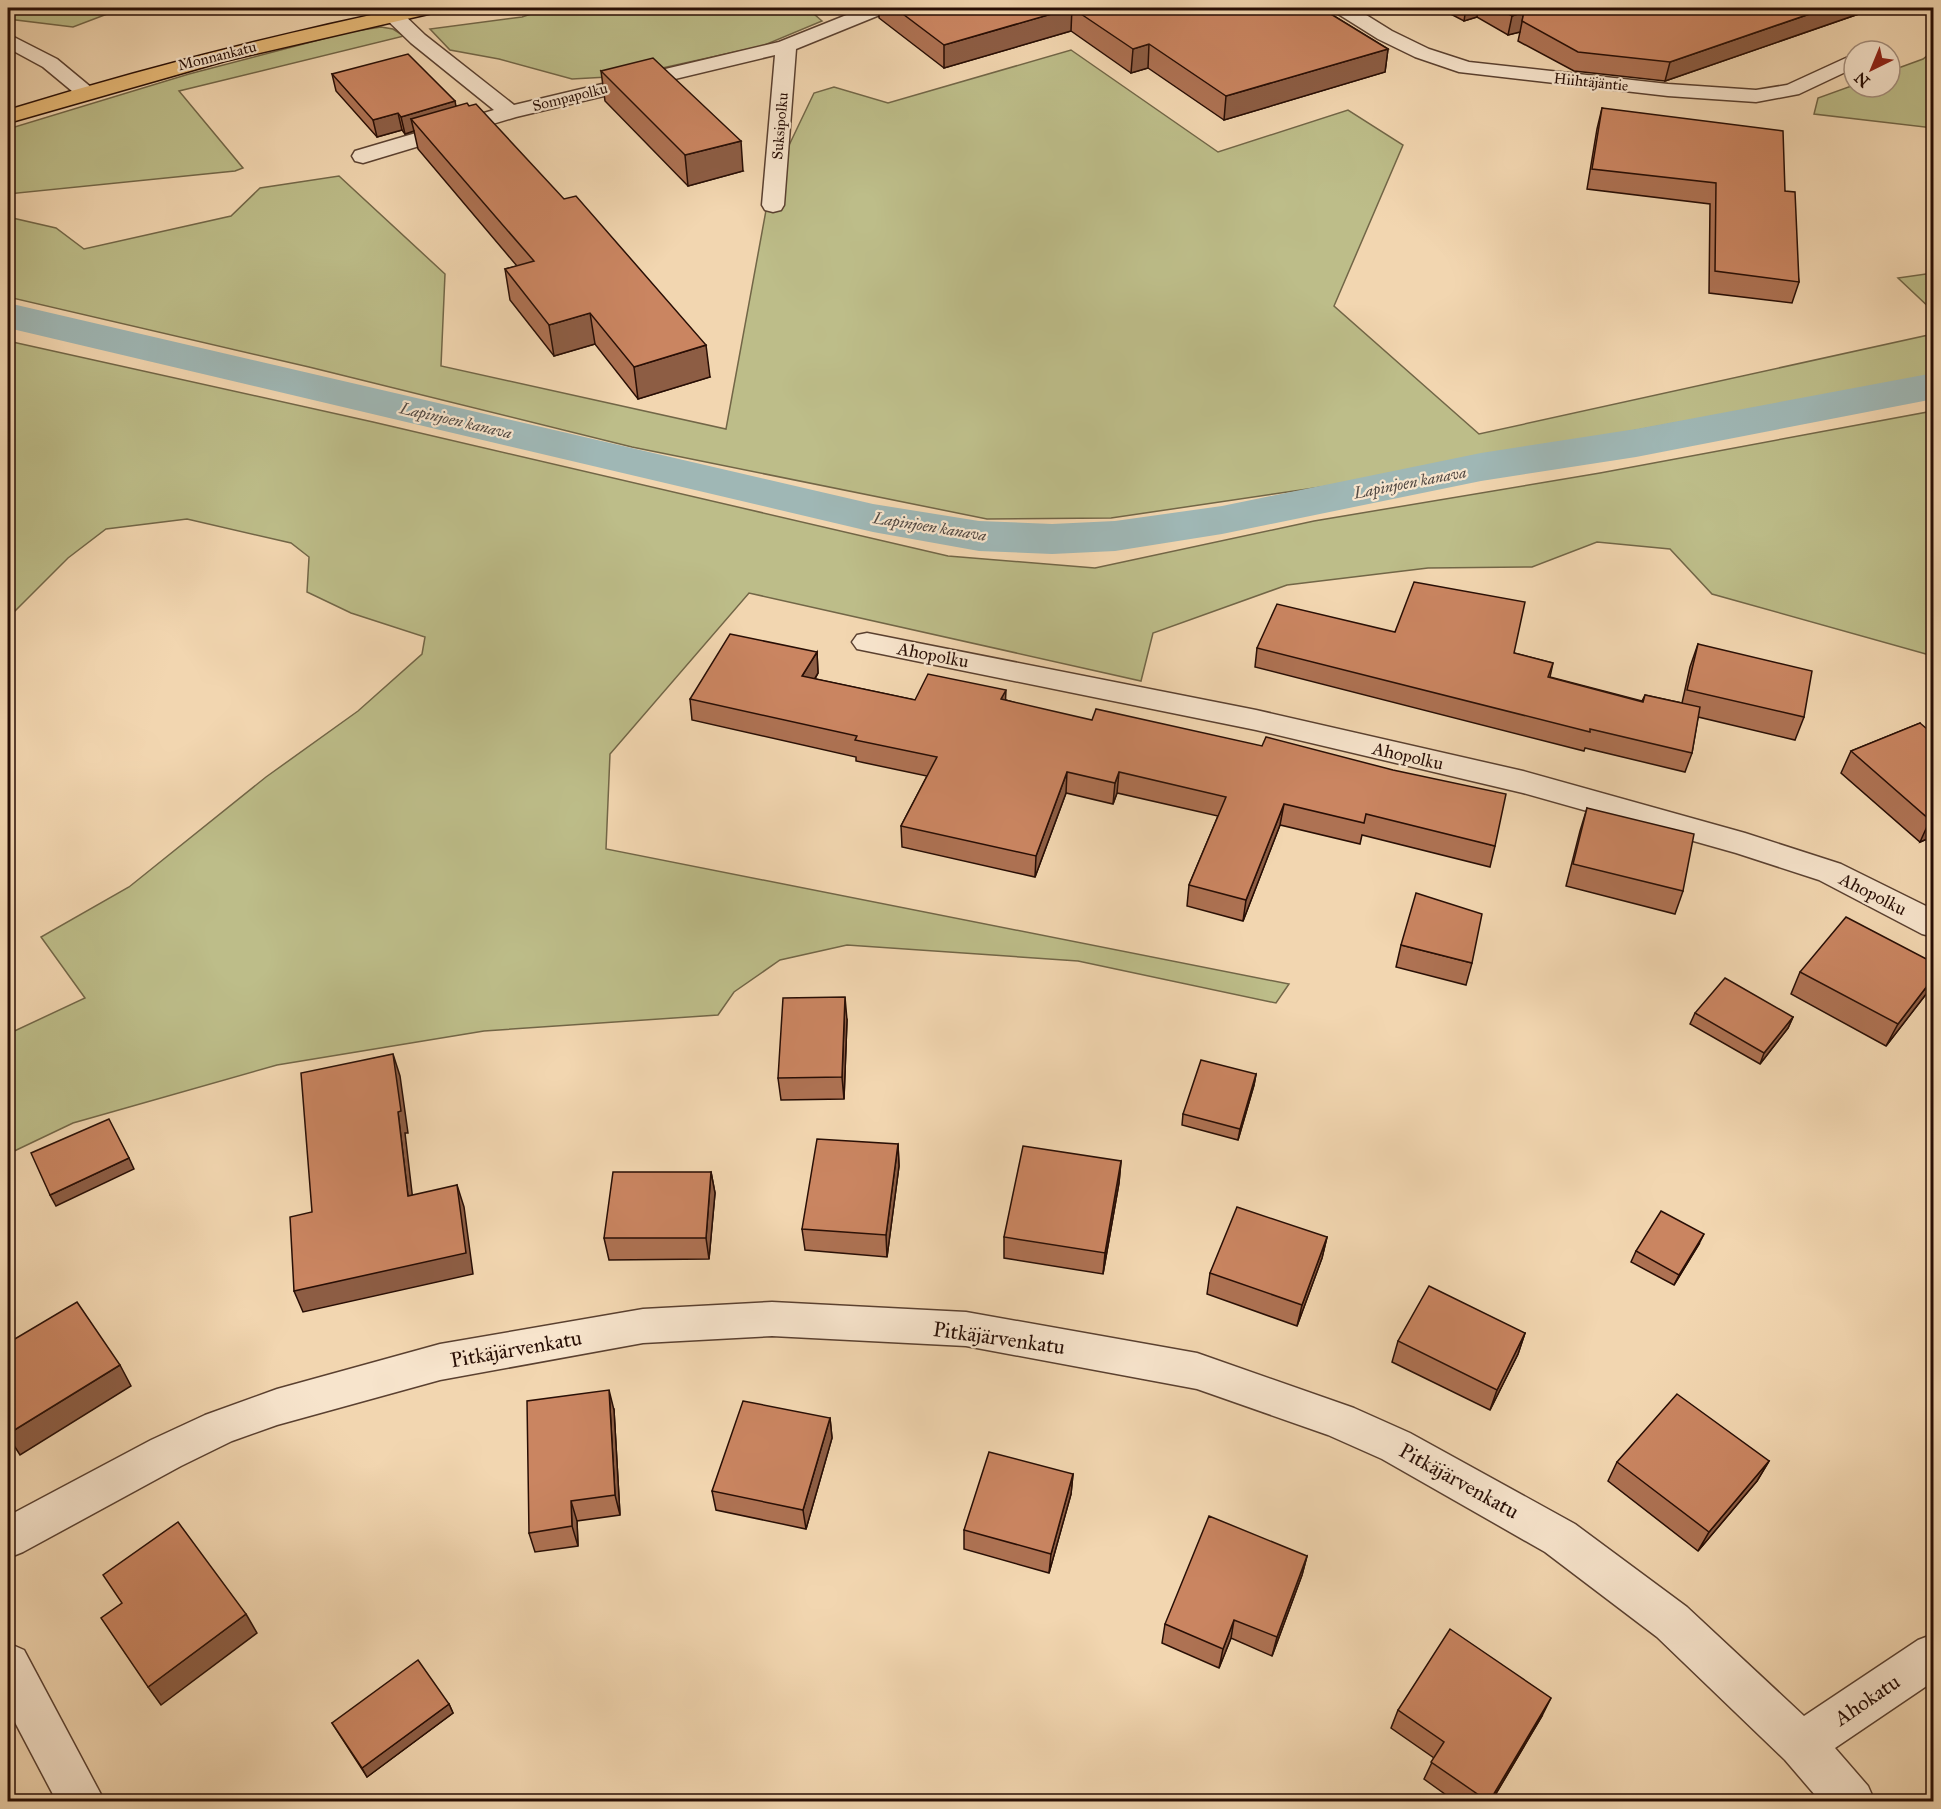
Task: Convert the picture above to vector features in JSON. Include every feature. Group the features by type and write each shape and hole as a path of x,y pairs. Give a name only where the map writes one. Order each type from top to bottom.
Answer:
{"main road":[{"name":"Monnankatu","path":"8,117 85,92 255,46 430,8"}],"street":[{"name":"Sompapolku","path":"363,156 510,112 786,46 880,8"},
{"name":"Hiihtäjäntie","path":"1342,8 1385,35 1422,53 1466,68 1656,89 1756,96 1792,90 1842,66"},
{"path":"393,15 418,39 510,112"},
{"path":"8,40 50,63 85,92"},
{"name":"Suksipolku","path":"773,205 786,46"},
{"name":"Ahopolku","path":"867,642 1256,720 1523,782 1745,844 1830,872 1934,925"},
{"name":"Pitkäjärvenkatu","path":"8,1538 166,1453 219,1428 277,1407 440,1362 643,1326 772,1319 966,1329 1197,1371 1340,1421 1396,1446 1560,1538 1672,1622 1800,1744 1852,1802"},
{"name":"Ahokatu","path":"1800,1744 1934,1655"},
{"path":"8,1665 82,1802"}],"green space":[{"path":"8,8 123,8 73,27 8,19"},
{"path":"549,8 807,8 822,21 762,46 626,76 572,79 499,59 450,50 430,29 522,17"},
{"path":"381,27 393,29 404,36 179,91 243,168 235,171 8,194 8,129 189,74 349,32"},
{"path":"1071,50 1218,152 1348,110 1403,145 1334,306 1479,434 1933,334 1934,376 1342,484 1111,518 987,519 632,447 309,367 8,297 8,217 56,228 84,249 231,216 260,188 339,176 445,274 441,366 726,429 771,183 814,93 834,87 888,103"},
{"path":"1933,51 1933,128 1814,114 1818,98 1842,89 1842,99 1902,99 1902,67 1923,59"},
{"path":"1934,273 1933,311 1898,278"},
{"path":"8,341 373,422 948,556 1095,568 1314,521 1600,473 1933,411 1933,656 1712,594 1670,549 1597,542 1532,567 1428,568 1287,585 1153,633 1141,681 749,593 610,754 606,849 1289,984 1276,1003 1078,961 847,945 780,960 734,992 718,1015 484,1031 277,1065 73,1123 8,1154 8,1034 85,998 41,937 129,887 266,777 358,711 422,654 425,637 351,613 307,592 309,557 291,543 187,519 106,529 68,558 8,618"}],"building":[{"path":"895,8 1072,8 944,45"},
{"path":"1072,8 1321,8 1388,49 1226,96 1149,44 1133,49"},
{"path":"1497,8 1827,8 1670,62 1578,52 1522,21 1524,12 1512,16"},
{"path":"408,54 455,101 401,117 398,113 373,120 332,74"},
{"path":"653,58 741,141 685,155 601,71"},
{"path":"467,103 469,106 476,104 564,199 576,196 706,345 634,367 590,313 549,325 505,269 534,261 411,119"},
{"path":"1602,108 1783,131 1785,191 1795,192 1799,282 1715,271 1716,183 1592,169"},
{"path":"1414,582 1525,602 1514,653 1553,663 1548,677 1643,702 1645,695 1700,707 1692,753 1590,729 1590,732 1257,648 1277,604 1395,632"},
{"path":"730,634 817,652 802,676 915,700 928,674 1006,690 1001,699 1092,720 1096,709 1262,746 1266,737 1393,770 1506,794 1495,846 1366,814 1364,823 1284,804 1246,900 1189,885 1226,797 1119,772 1115,783 1067,772 1036,856 901,826 937,757 855,740 857,736 690,699"},
{"path":"1698,644 1812,671 1804,717 1687,690"},
{"path":"1920,723 1934,735 1934,818 1930,820 1851,751"},
{"path":"1587,808 1694,834 1683,891 1573,864"},
{"path":"1416,893 1482,914 1472,963 1401,945"},
{"path":"1846,917 1934,963 1934,977 1898,1024 1800,972"},
{"path":"1725,978 1793,1017 1764,1053 1695,1013"},
{"path":"845,997 842,1077 778,1078 783,998"},
{"path":"393,1054 401,1111 398,1112 408,1196 457,1185 466,1253 294,1291 290,1217 312,1212 301,1073"},
{"path":"1201,1060 1256,1074 1240,1129 1183,1114"},
{"path":"109,1119 129,1158 50,1195 31,1153"},
{"path":"817,1139 898,1144 886,1235 802,1229"},
{"path":"1023,1146 1121,1161 1105,1253 1004,1237"},
{"path":"613,1172 711,1172 706,1238 604,1238"},
{"path":"1237,1207 1327,1237 1302,1305 1210,1273"},
{"path":"1661,1211 1704,1234 1679,1275 1636,1251"},
{"path":"1429,1286 1525,1333 1497,1390 1398,1341"},
{"path":"77,1302 120,1365 8,1434 8,1343"},
{"path":"609,1390 615,1495 571,1501 572,1526 529,1533 527,1401"},
{"path":"1677,1394 1769,1461 1709,1532 1617,1462"},
{"path":"743,1401 830,1418 803,1510 712,1491"},
{"path":"989,1452 1073,1474 1051,1554 964,1530"},
{"path":"1209,1516 1307,1556 1277,1637 1234,1620 1223,1649 1165,1624"},
{"path":"178,1522 246,1614 148,1687 101,1618 122,1603 103,1575"},
{"path":"1450,1629 1551,1698 1489,1802 1431,1762 1444,1742 1398,1710"},
{"path":"418,1660 449,1704 362,1768 332,1723"}],"waterway":[{"name":"Lapinjoen kanava","path":"8,316 873,518 979,536 1052,539 1115,536 1222,520 1481,467 1636,443 1934,386"}]}
